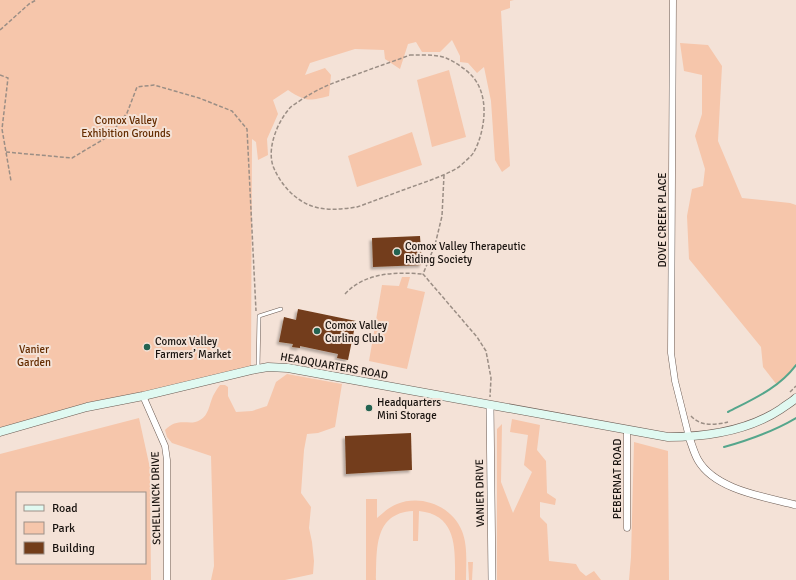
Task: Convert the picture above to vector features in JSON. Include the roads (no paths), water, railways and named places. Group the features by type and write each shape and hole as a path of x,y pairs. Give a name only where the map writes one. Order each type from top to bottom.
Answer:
{"main road":[{"name":"HEADQUARTERS ROAD","path":"0,432 87,407 143,396 258,368 268,367 288,368 668,437 689,437 725,432 749,425 770,416 793,396"}],"street":[{"name":"DOVE CREEK PLACE","path":"673,0 671,353 675,381 689,437"},
{"name":"SCHELLINCK DRIVE","path":"143,396 165,446 167,460 167,580"},
{"name":"VANIER DRIVE","path":"490,405 492,580"},
{"name":"PEBERNAT ROAD","path":"627,429 627,528"},
{"path":"689,437 698,460 706,471 724,484 796,505"}],"lane":[{"path":"258,368 259,316 281,309"}],"waterway":[{"path":"728,412 774,387 796,365"},
{"path":"724,447 761,435 796,418"}],"place":[{"name":"Comox Valley Therapeutic Riding Society","path":"397,252"},
{"name":"Comox Valley Curling Club","path":"317,331"},
{"name":"Comox Valley Farmers’ Market","path":"147,347"},
{"name":"Headquarters Mini Storage","path":"369,408"}],"park label":[{"name":"Comox Valley Exhibition Grounds","path":"126,126"},
{"name":"Vanier Garden","path":"34,355"}]}
